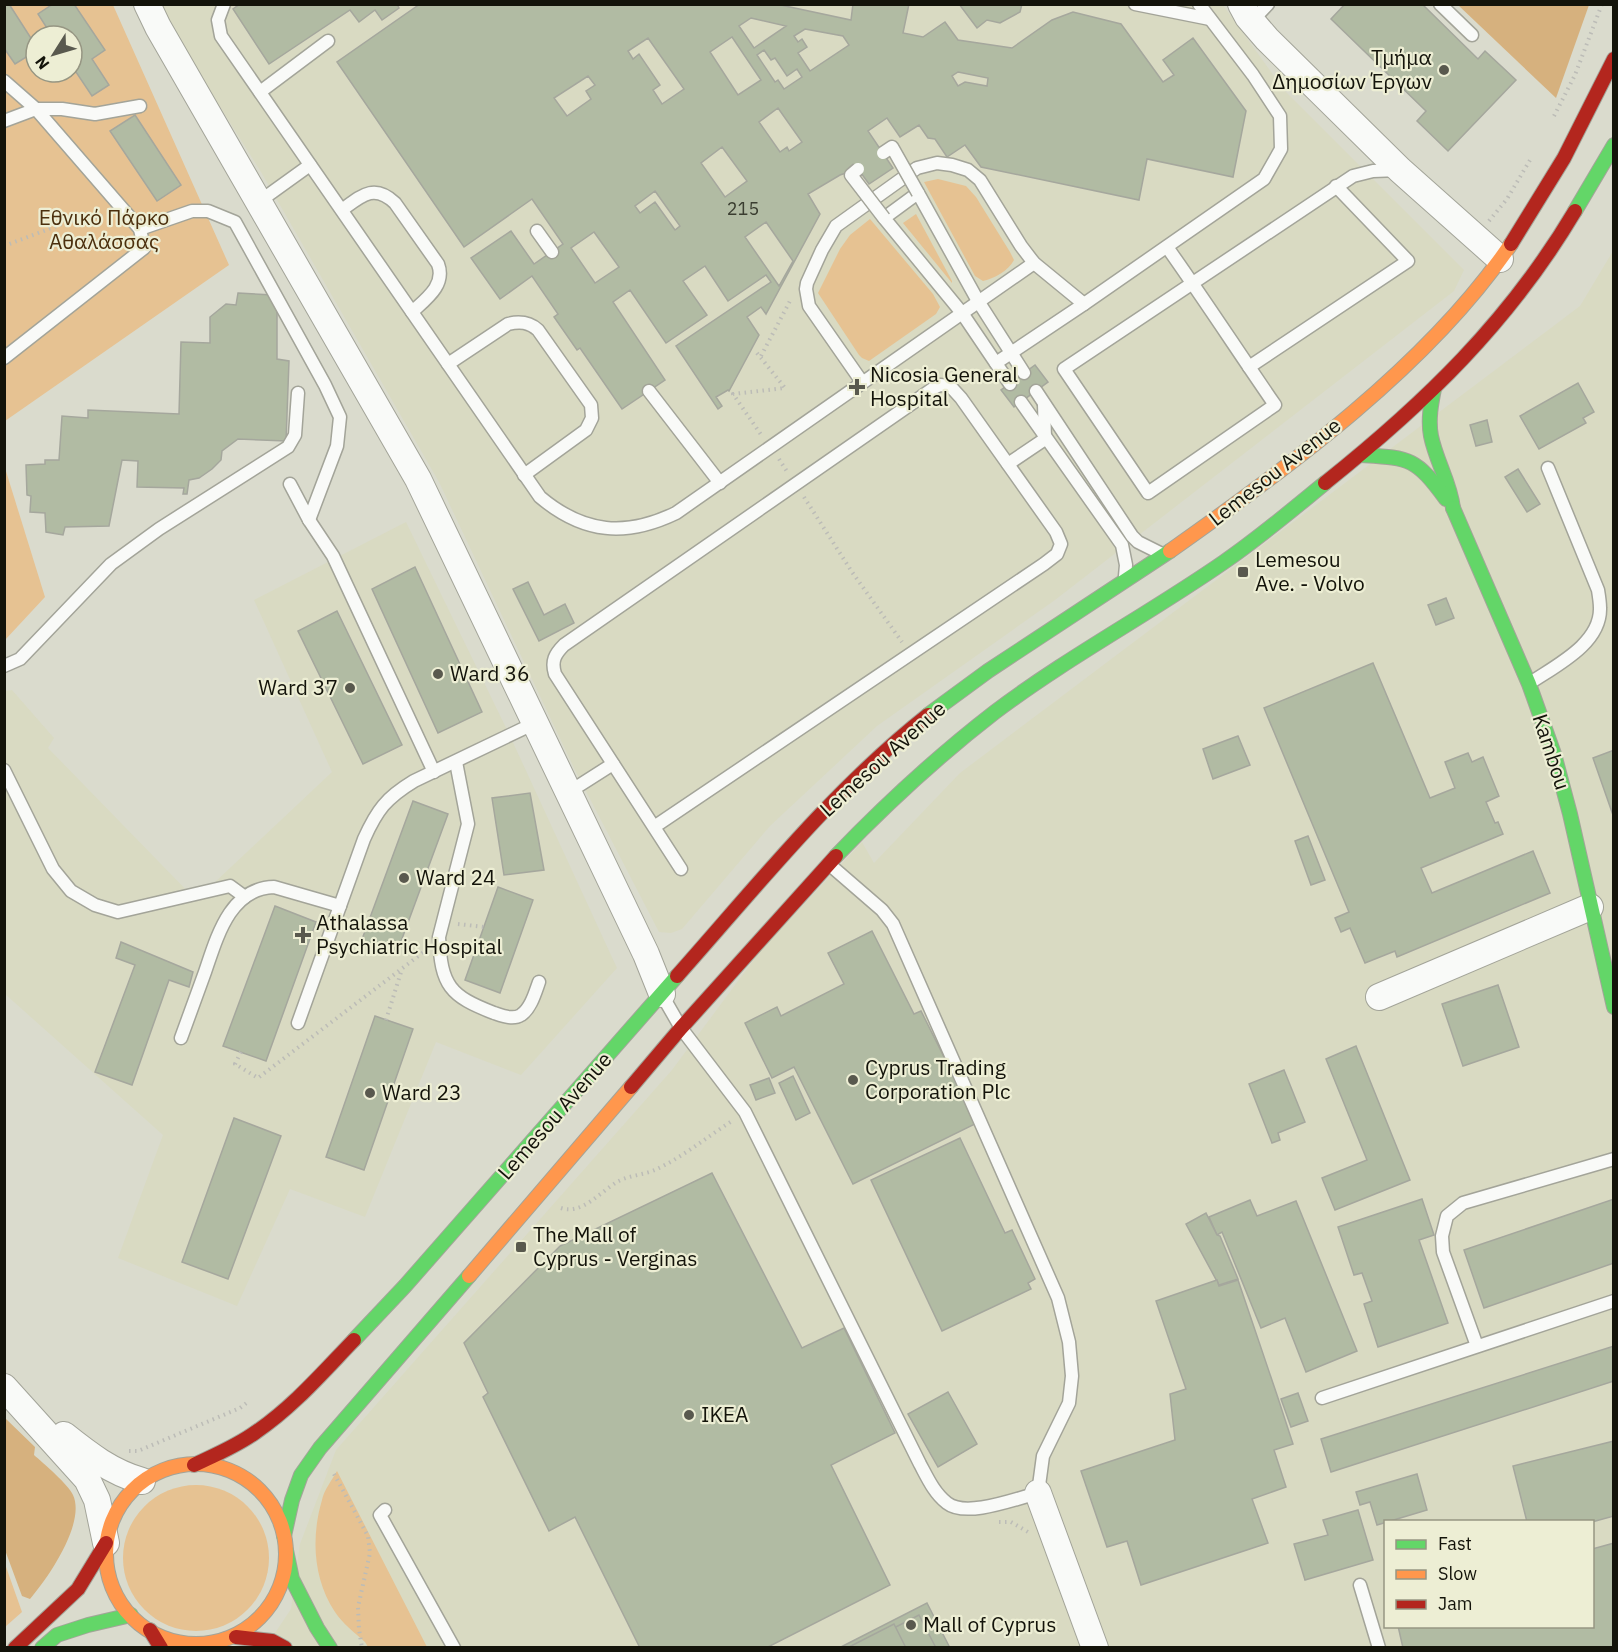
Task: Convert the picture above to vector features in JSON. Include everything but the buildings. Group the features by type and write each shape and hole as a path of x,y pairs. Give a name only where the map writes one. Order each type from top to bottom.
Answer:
{"main road":[{"name":"Lemesou Avenue","path":"194,1465 258,1431 306,1390 405,1286 809,826 855,779 912,727 975,681 1164,555 1328,432 1399,371 1461,308 1500,259 1534,210 1566,158 1614,59"},
{"name":"Lemesou Avenue","path":"285,1543 292,1500 301,1475 320,1448 681,1028 828,864 878,812 935,760 988,718 1107,637 1224,562 1360,455 1434,389 1469,354 1523,290 1563,231 1614,145"},
{"path":"1434,389 1430,415 1432,438 1450,483 1453,508"},
{"path":"1360,455 1398,457 1409,461 1424,472 1453,508"},
{"name":"Kambou","path":"1453,508 1529,684 1554,754 1614,1007"},
{"path":"285,1543 284,1576 274,1601 258,1622 236,1637 209,1645 177,1642 150,1630 131,1615 116,1594 106,1569 106,1543 115,1512 127,1495 142,1481 167,1468 194,1465 225,1469 252,1484 273,1508 285,1543 292,1579 317,1628 330,1647"},
{"path":"15,1647 78,1589 106,1543"},
{"path":"42,1647 57,1635 131,1615"},
{"path":"150,1630 161,1647"},
{"path":"236,1637 272,1641 285,1647"}],"street":[{"path":"147,4 158,27 418,479 646,954 662,994"},
{"path":"1254,10 1267,39 1400,170 1500,259"},
{"path":"1379,998 1590,907"},
{"path":"11,1394 108,1468 142,1481"},
{"path":"11,1394 61,1448 92,1486 106,1543"},
{"path":"1038,1493 1095,1647"}],"lane":[{"path":"224,4 218,20 221,36 540,497 556,510 579,521 628,529 654,524 676,513 1034,263"},
{"path":"1135,4 1210,19"},
{"path":"996,363 1167,248 1264,179 1281,149 1280,116 1253,75 1199,4"},
{"path":"1440,4 1472,35"},
{"path":"260,92 328,41"},
{"path":"4,81 36,109 140,229 144,248 4,358"},
{"path":"4,121 36,109 62,109 95,114 140,106"},
{"path":"883,153 892,147 978,301 1024,373"},
{"path":"862,382 810,306 807,298 807,283 836,226 916,168 937,163 968,170 980,180 1034,263 1084,304"},
{"path":"260,201 310,165"},
{"path":"858,169 852,175 962,313 1010,384"},
{"path":"1167,248 1192,282 1275,405 1148,492 1064,369 1192,282 1336,186 1361,173 1400,170"},
{"path":"1249,367 1408,261 1336,186"},
{"path":"342,210 369,193 375,192 388,197 395,203 438,264 440,281 412,312"},
{"path":"884,218 918,193"},
{"path":"140,229 192,211 208,211 235,222 325,385 340,417 337,447 309,520"},
{"path":"537,231 552,252"},
{"path":"448,364 500,328 508,324 524,322 532,324 538,330 584,396 592,412 589,426 579,437 524,475"},
{"path":"654,827 1053,558 1060,549 1060,540 961,398 950,386 940,385 558,651 553,662 555,674 681,869"},
{"path":"649,391 720,483"},
{"path":"1036,391 1132,536 1138,542 1164,555"},
{"path":"4,666 20,659 111,564 159,529 288,447 295,435 298,393"},
{"path":"1021,402 1122,545 1126,565 1125,583"},
{"path":"1044,404 1045,439"},
{"path":"1008,464 1045,439"},
{"path":"1529,684 1579,649 1598,624 1600,609 1598,590 1548,468"},
{"path":"290,484 309,520 333,556 434,772"},
{"path":"1021,634 1058,625"},
{"path":"759,885 759,866 847,773 986,657"},
{"path":"298,1023 375,815 384,802 396,792 434,772 535,723"},
{"path":"456,762 468,824 442,923 440,954 447,979 451,988 466,1002 501,1016 517,1017 529,1007 539,982"},
{"path":"569,792 613,764"},
{"path":"4,770 54,869 72,891 95,905 118,912 230,886 245,897"},
{"path":"662,994 681,1028 745,1112 936,1492 956,1508 971,1509 1038,1493 1043,1456 1069,1403 1072,1376 1069,1342 1058,1298 893,924 868,897 828,864"},
{"path":"181,1038 221,926 245,897 263,888 274,887 340,906"},
{"path":"1477,1346 1443,1252 1442,1236 1447,1216 1464,1203 1614,1159"},
{"path":"1322,1398 1614,1300"},
{"path":"385,1510 380,1515 454,1647"},
{"path":"1360,1585 1379,1647"}],"path":[{"path":"1551,121 1575,75 1602,4"},
{"path":"1475,238 1507,199 1530,160"},
{"path":"4,246 70,221 124,212"},
{"path":"761,356 799,286 807,283"},
{"path":"442,923 484,927"},
{"path":"241,1052 235,1064 258,1078 440,939"},
{"path":"386,1020 402,968"},
{"path":"561,1208 569,1211 587,1204 620,1180 655,1170 677,1158 745,1112"},
{"path":"121,1451 138,1451 240,1408 255,1397"},
{"path":"330,1465 368,1536 370,1553 358,1607 358,1629 362,1647"},
{"path":"991,1523 1011,1522 1029,1533 1034,1541"}],"shaded area":[{"name":"Nicosia General Hospital","path":"159,5 1223,5 1284,90 1464,270 1454,291 1055,600 877,726 770,826 682,929 671,933 659,932 574,768 439,482 261,172 168,24"},
{"path":"1458,5 1589,5 1556,98"},
{"path":"1613,251 1613,1647 265,1648 291,1609 300,1544 336,1450 672,1070 761,950 862,842 874,863 960,773 1580,306"},
{"name":"Athalassa Psychiatric Hospital","path":"406,522 510,736 617,968 521,1075 436,1042 365,1217 290,1189 237,1306 118,1258 163,1135 5,994 5,691 12,690 54,738 48,748 196,900 332,772 254,600"},
{"path":"5,1418 35,1447 34,1455 71,1491 76,1507 70,1535 63,1550 30,1599 22,1596 5,1550"}],"green space":[{"name":"Εθνικό Πάρκο Αθαλάσσας","path":"5,5 113,5 229,265 5,421"},
{"path":"938,179 966,186 976,197 1014,260 1001,274 983,281 975,276 924,182"},
{"path":"916,214 952,281 952,283 903,223"},
{"path":"870,219 933,294 940,307 936,314 869,361 859,355 818,293 840,249 850,235"},
{"path":"5,468 45,597 4,640"},
{"path":"337,1471 427,1647 368,1647 341,1620 328,1599 318,1572 316,1528 323,1496"},
{"path":"196,1485 224,1491 247,1507 263,1530 269,1558 263,1586 247,1609 224,1625 196,1631 168,1625 145,1609 129,1586 123,1558 129,1530 145,1507 168,1491"},
{"path":"5,1564 22,1612 4,1627"}],"traffic: fast":[{"path":"1575,211 1614,145"},
{"path":"1434,389 1430,430 1453,508"},
{"path":"1360,455 1390,457 1410,462 1427,475 1446,499"},
{"path":"836,856 913,781 995,712 1051,673 1224,562 1263,534 1325,483"},
{"path":"1453,508 1529,684 1554,754 1614,1007"},
{"path":"928,715 988,671 1170,551"},
{"path":"354,1340 405,1286 677,976"},
{"path":"284,1536 292,1500 301,1475 320,1448 469,1276"},
{"path":"286,1550 292,1579 330,1648"},
{"path":"42,1648 57,1635 131,1615"}],"traffic: slow":[{"path":"1170,551 1309,449 1398,372 1440,331 1478,288 1511,244"},
{"path":"469,1276 631,1087"},
{"path":"196,1464 230,1471 246,1479 259,1491 271,1504 279,1520 286,1554 279,1588 271,1604 259,1617 246,1629 230,1637 196,1644 162,1637 146,1629 133,1617 121,1604 113,1588 106,1554 113,1520 121,1504 133,1491 146,1479 162,1471 196,1464"}],"traffic: jam":[{"path":"1511,244 1564,158 1614,59"},
{"path":"1325,483 1397,422 1463,359 1522,289 1575,211"},
{"path":"677,976 828,807 893,744 928,715"},
{"path":"631,1087 836,856"},
{"path":"194,1465 241,1442 283,1412 354,1340"},
{"path":"15,1648 78,1589 106,1543"},
{"path":"150,1630 161,1648"},
{"path":"236,1637 272,1641 285,1648"}],"place":[{"name":"Τμήμα Δημοσίων Έργων","path":"1444,70"},
{"name":"Nicosia General Hospital","path":"857,387"},
{"name":"Lemesou Ave. - Volvo","path":"1243,572"},
{"name":"Ward 36","path":"438,674"},
{"name":"Ward 37","path":"350,688"},
{"name":"Ward 24","path":"404,878"},
{"name":"Athalassa Psychiatric Hospital","path":"303,935"},
{"name":"Cyprus Trading Corporation Plc","path":"853,1080"},
{"name":"Ward 23","path":"370,1093"},
{"name":"The Mall of Cyprus - Verginas","path":"521,1247"},
{"name":"IKEA","path":"689,1415"},
{"name":"Mall of Cyprus","path":"911,1625"}]}
